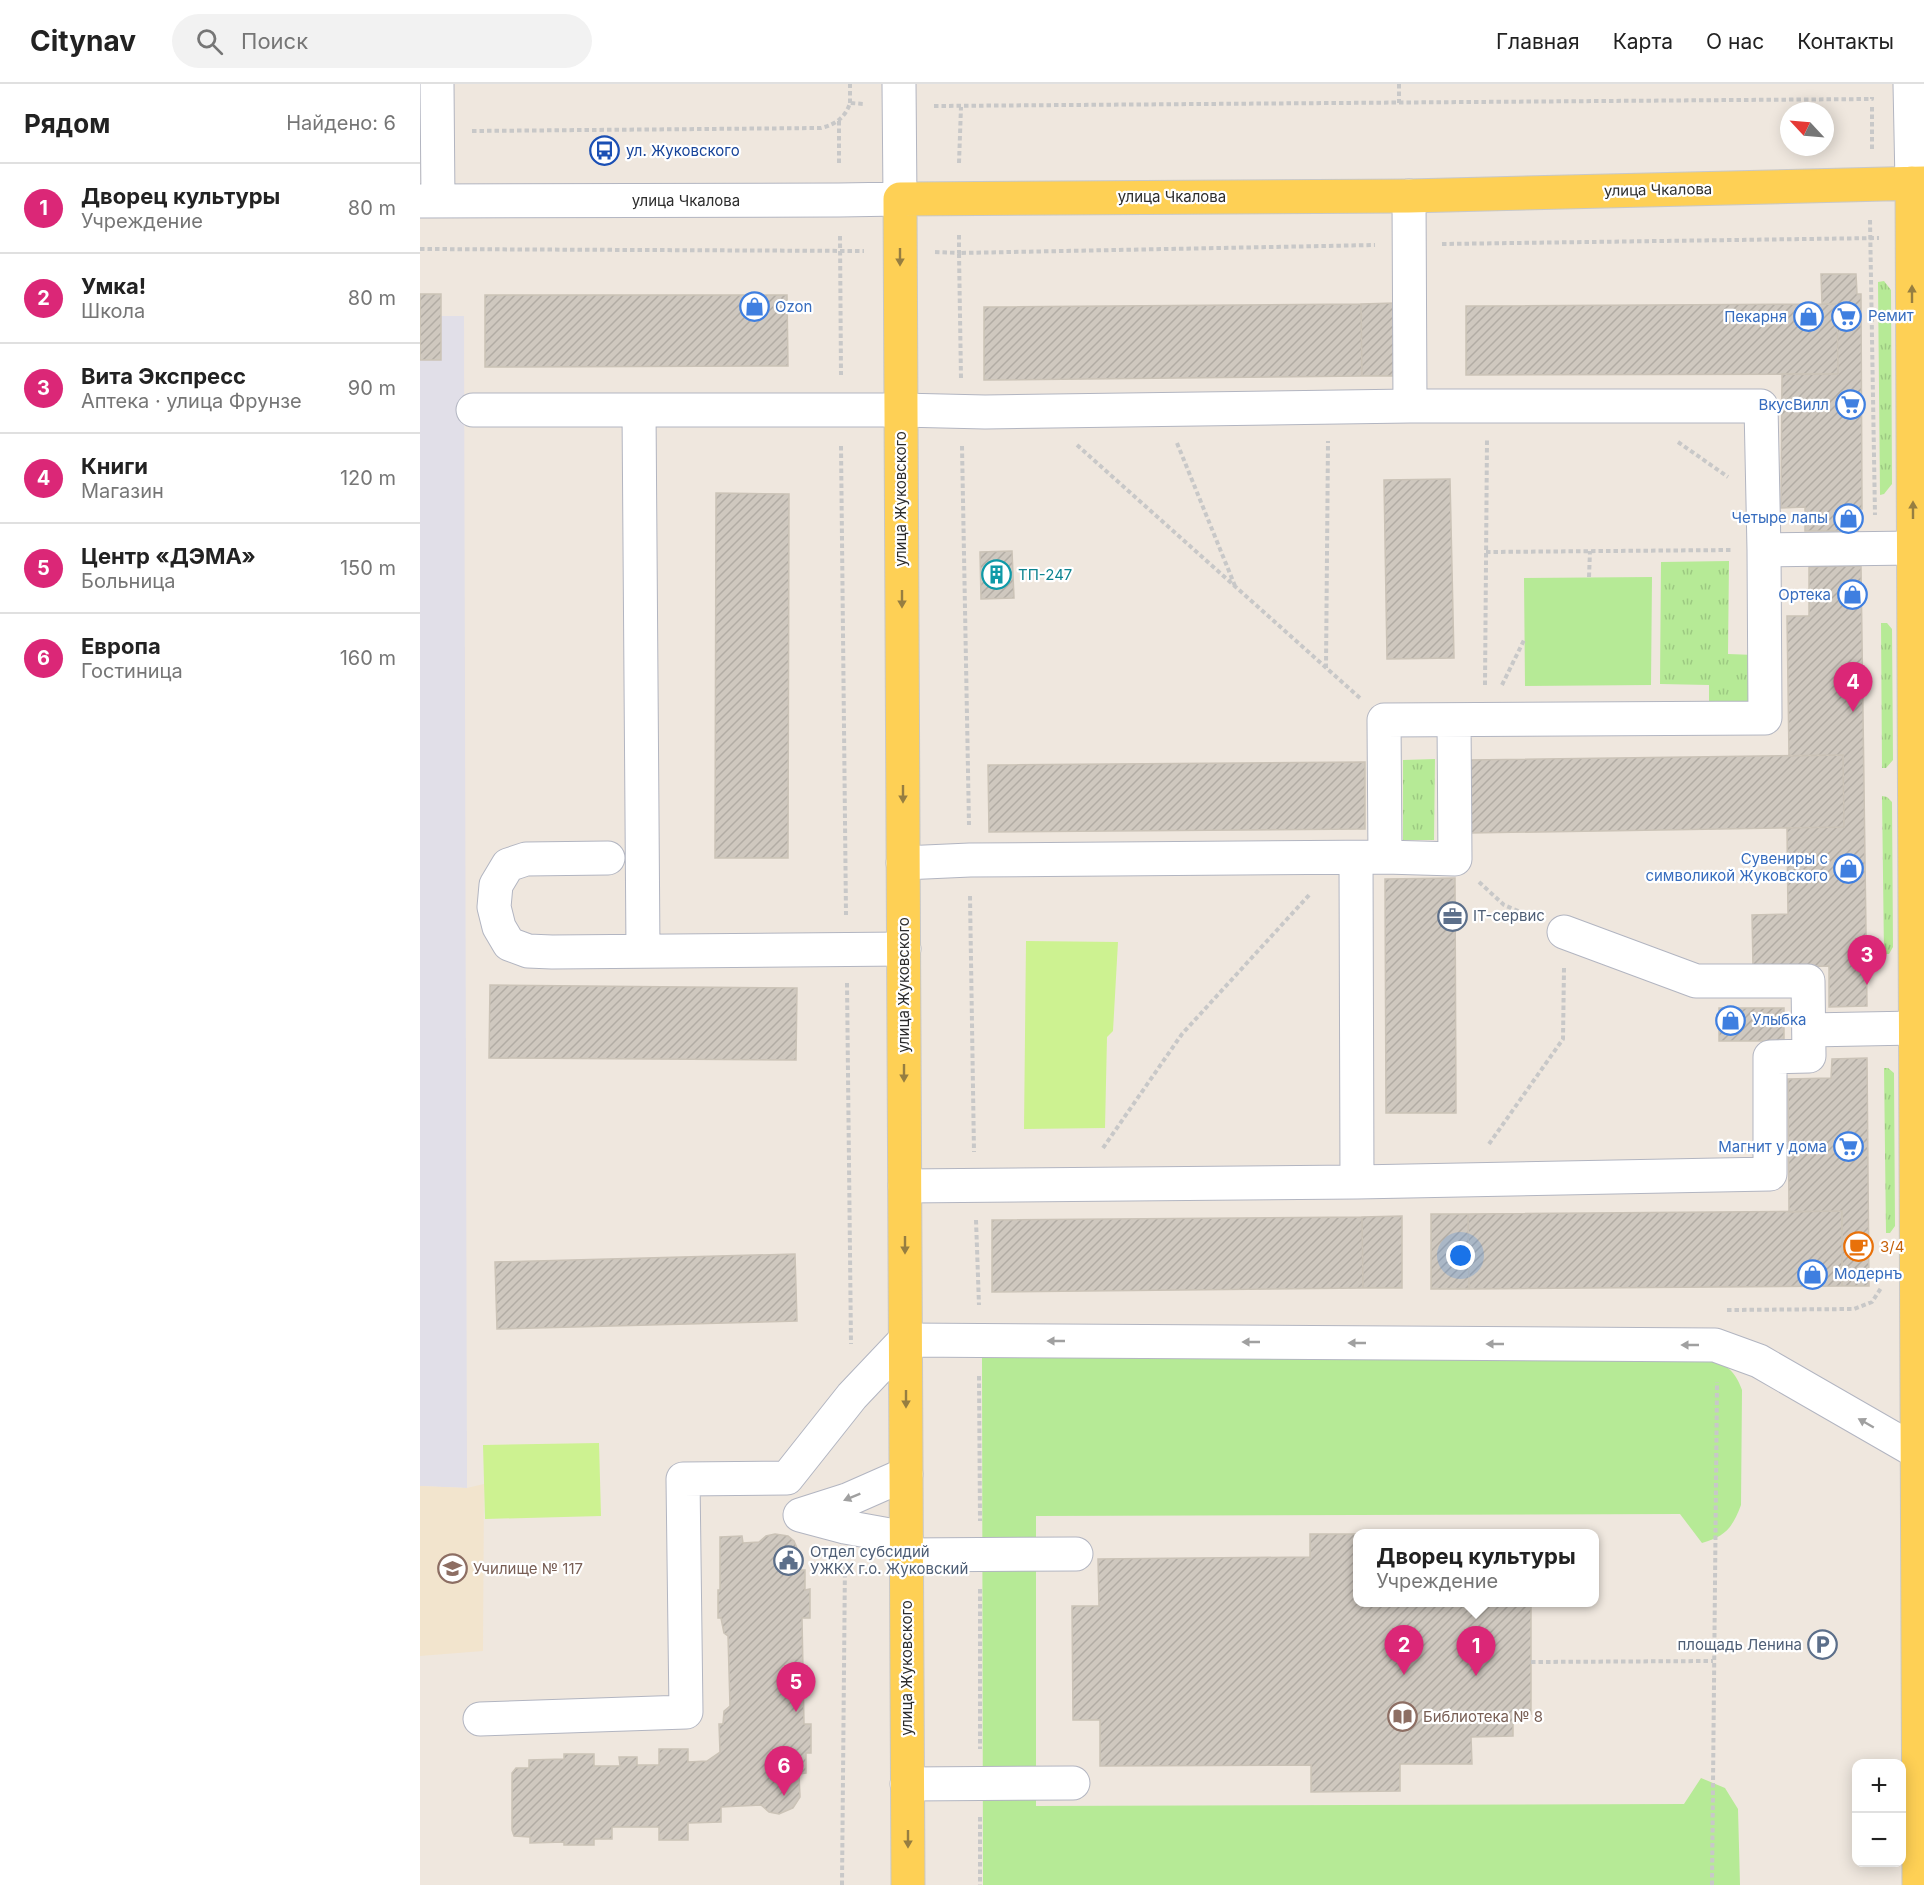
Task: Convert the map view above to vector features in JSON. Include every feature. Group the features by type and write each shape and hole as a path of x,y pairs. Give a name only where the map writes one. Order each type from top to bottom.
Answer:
{"main road":[{"name":"улица Чкалова","path":"900,199 1409,196 1918,183"},
{"path":"1918,183 1913,548 1919,873 1915,1028 1920,1454 1920,1865"},
{"name":"улица Жуковского","path":"900,199 908,1885"}],"street":[{"path":"429,201 437,131 436,84"},
{"path":"1910,84 1918,183"},
{"name":"улица Жуковского","path":"899,94 900,199"},
{"path":"1409,196 1410,406"},
{"name":"улица Чкалова","path":"429,201 900,199"},
{"path":"473,410 1038,411 1410,406 1761,406 1765,718 1384,720 1361,858 1357,1182"},
{"path":"639,410 644,951"},
{"path":"1764,550 1913,548"},
{"path":"903,863 970,860 1455,859 1469,720"},
{"path":"608,858 526,859 508,865 496,885 494,907 499,927 509,944 528,951 904,949"},
{"path":"905,1186 1357,1182 1770,1174 1770,1057 1809,1056 1808,981 1696,981 1564,932"},
{"path":"1809,1030 1915,1028"},
{"path":"480,1719 686,1712 683,1479 788,1478 852,1396 905,1340 1715,1345 1759,1361 1920,1454"},
{"path":"906,1474 847,1500 800,1515 906,1546 980,1554 1076,1554"},
{"path":"907,1784 1073,1783"}],"path":[{"path":"437,131 821,128 835,124 846,114 850,104 850,84"},
{"path":"1399,84 1400,103"},
{"path":"850,104 899,94 960,107 1872,99"},
{"path":"839,121 852,1396"},
{"path":"959,252 974,1186 979,1340 980,1885"},
{"path":"1326,669 1329,407"},
{"path":"1469,720 1486,552 1487,407"},
{"path":"1163,409 1235,588"},
{"path":"1038,411 1384,720"},
{"path":"1675,440 1763,502"},
{"path":"1486,552 1764,550"},
{"path":"1589,577 1590,551"},
{"path":"1469,720 1524,640"},
{"path":"1102,1150 1182,1034 1361,858"},
{"path":"1455,859 1504,905 1564,932 1563,1039 1465,1180"},
{"path":"1712,1885 1714,1551 1718,1360 1715,1345"},
{"path":"842,1885 845,1527"},
{"path":"1531,1662 1713,1661"}],"shaded area":[{"path":"420,316 464,316 467,1488 420,1486"},
{"name":"Училище № 117","path":"484,1484 483,1651 420,1656 420,1486 467,1488"}],"green space":[{"path":"1884,281 1891,290 1892,484 1884,494 1880,495 1878,282"},
{"path":"1729,561 1728,654 1755,655 1755,696 1741,710 1709,710 1709,685 1660,684 1661,562"},
{"path":"1652,577 1651,685 1525,686 1524,578"},
{"path":"1881,623 1887,623 1892,629 1893,760 1886,768 1882,768"},
{"path":"1435,759 1434,840 1403,840 1403,760"},
{"path":"1882,796 1892,802 1893,947 1889,954 1884,954"},
{"path":"1026,941 1118,942 1113,1031 1107,1037 1105,1128 1024,1129"},
{"path":"1884,1068 1894,1073 1895,1226 1890,1233 1886,1233"},
{"path":"1701,1355 1727,1367 1736,1377 1742,1390 1741,1505 1727,1530 1702,1543 1680,1514 1036,1516 1036,1806 1684,1804 1701,1778 1725,1788 1738,1809 1740,1885 983,1885 982,1358"},
{"path":"599,1443 601,1516 485,1519 483,1445"}],"building":[{"path":"1821,274 1856,274 1857,294 1861,294 1862,509 1858,509 1858,531 1805,531 1805,507 1781,508 1782,374 1838,374 1837,304 1822,304"},
{"path":"420,294 441,294 441,360 420,360"},
{"path":"485,295 787,295 788,366 485,367"},
{"path":"1395,303 1396,376 1362,376 1361,304"},
{"path":"1361,304 1362,376 984,380 984,307"},
{"path":"1837,304 1838,374 1466,375 1466,306"},
{"path":"1450,479 1454,658 1387,659 1384,480"},
{"path":"716,493 789,494 788,858 715,858"},
{"name":"ТП-247","path":"1012,551 1014,598 981,599 980,552"},
{"path":"1861,566 1867,1006 1829,1007 1829,966 1753,967 1752,915 1788,914 1787,828 1844,827 1843,755 1789,756 1787,616 1809,616 1809,567"},
{"path":"1843,755 1844,827 1470,833 1469,760"},
{"path":"1365,762 1365,829 989,832 988,765"},
{"path":"1455,878 1456,1113 1386,1113 1385,879"},
{"path":"490,985 797,988 796,1060 489,1058"},
{"path":"1719,1008 1784,1008 1784,1041 1719,1041"},
{"path":"1867,1058 1869,1286 1842,1286 1842,1211 1789,1212 1788,1079 1831,1078 1832,1059"},
{"path":"1842,1211 1842,1286 1469,1289 1468,1214"},
{"path":"1431,1214 1468,1214 1469,1289 1431,1289"},
{"path":"1402,1216 1402,1288 1363,1288 1362,1217"},
{"path":"1362,1217 1363,1288 992,1292 992,1220"},
{"path":"795,1254 797,1321 497,1329 495,1262"},
{"path":"775,1534 788,1536 794,1541 799,1553 797,1570 805,1570 805,1590 810,1589 810,1618 802,1618 804,1724 811,1724 811,1753 806,1753 806,1773 799,1774 800,1797 793,1808 779,1814 769,1812 761,1805 721,1807 721,1822 688,1823 688,1840 659,1840 659,1827 612,1827 612,1839 594,1839 594,1845 564,1845 564,1842 530,1843 530,1837 514,1836 512,1830 512,1773 516,1768 529,1768 529,1760 564,1759 564,1754 594,1754 594,1766 620,1766 619,1757 637,1757 637,1765 659,1765 659,1749 688,1749 688,1762 707,1761 720,1752 719,1724 723,1724 724,1711 730,1706 728,1636 724,1633 721,1618 718,1618 720,1537 742,1536 743,1543 759,1542 766,1536"},
{"path":"1310,1534 1353,1534 1353,1607 1531,1607 1531,1714 1513,1714 1513,1736 1471,1737 1472,1764 1400,1764 1400,1791 1311,1792 1311,1765 1100,1766 1100,1720 1073,1720 1072,1606 1099,1606 1098,1559 1310,1557"}],"place":[{"name":"ул. Жуковского","path":"605,151"},
{"name":"Ozon","path":"754,307"},
{"name":"Ремит","path":"1847,316"},
{"name":"Пекарня","path":"1808,317"},
{"name":"ВкусВилл","path":"1850,405"},
{"name":"Четыре лапы","path":"1849,518"},
{"name":"ТП-247","path":"997,575"},
{"name":"Ортека","path":"1852,595"},
{"name":"Книги","path":"1853,712"},
{"name":"Сувениры с символикой Жуковского","path":"1849,868"},
{"name":"IT-сервис","path":"1452,916"},
{"name":"Вита Экспресс","path":"1867,985"},
{"name":"Улыбка","path":"1731,1020"},
{"name":"Магнит у дома","path":"1848,1147"},
{"name":"3/4","path":"1859,1247"},
{"name":"Модернъ","path":"1813,1274"},
{"name":"Отдел субсидий УЖКХ г.о. Жуковский","path":"789,1561"},
{"name":"Училище № 117","path":"452,1569"},
{"name":"площадь Ленина","path":"1823,1645"},
{"name":"Умка!","path":"1404,1675"},
{"name":"Дворец культуры","path":"1476,1676"},
{"name":"Центр «ДЭМА»","path":"796,1712"},
{"name":"Библиотека № 8","path":"1402,1717"},
{"name":"Европа","path":"784,1796"}]}
